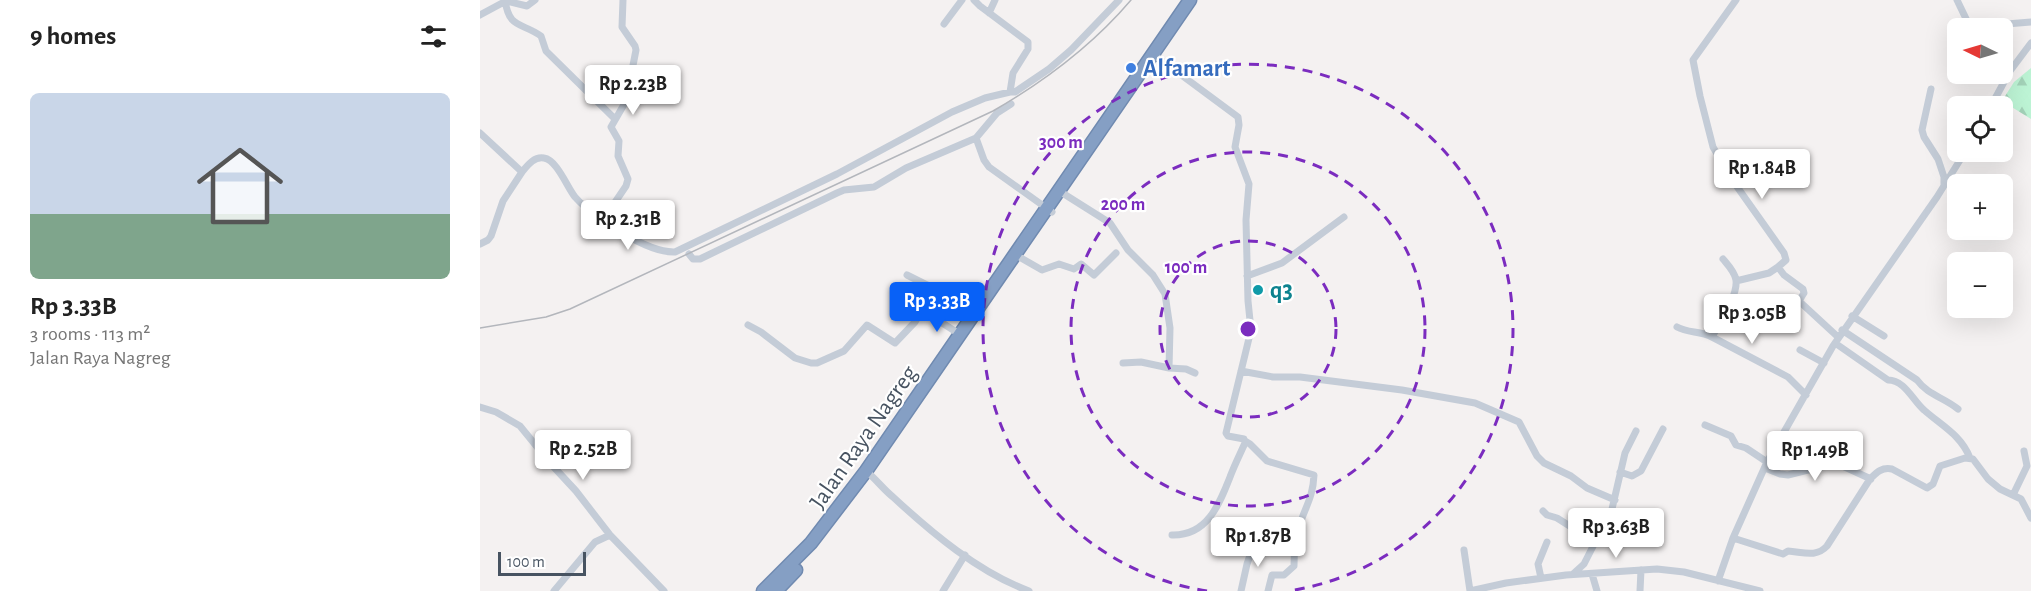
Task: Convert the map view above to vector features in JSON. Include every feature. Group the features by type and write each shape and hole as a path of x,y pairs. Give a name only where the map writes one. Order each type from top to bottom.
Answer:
{"highway":[{"name":"Jalan Raya Nagreg","path":"776,591 817,547 1021,258 1049,211 1064,194 1190,0"},
{"name":"Jalan Raya Nagreg","path":"763,591 811,543 869,474 961,335 1155,56 1197,0"}],"street":[{"path":"480,15 506,1 527,6 535,0"},
{"path":"605,221 628,179 618,156 619,141 611,127 626,101 636,50 622,27 623,0"},
{"path":"944,24 962,0"},
{"path":"974,0 1028,42 1028,49 1013,73 1010,92"},
{"path":"989,13 995,0"},
{"path":"480,244 491,236 502,201 522,172 535,159 543,157 559,172 575,197 605,221 635,240 667,252 684,250 839,174 952,112 985,98 1015,92 1052,66 1082,39 1119,0"},
{"path":"1736,0 1694,58 1693,63 1713,147 1733,181 1784,253 1786,260 1769,273 1736,281"},
{"path":"1957,0 1970,27 2031,22"},
{"path":"506,1 506,11 509,17 516,24 541,36 546,51 615,119"},
{"path":"1997,96 2010,71 2031,43"},
{"path":"1155,56 1239,117 1235,147 1249,184 1246,220 1251,330 1226,434 1250,444 1267,461 1314,475 1312,496 1299,527 1294,547 1294,566 1282,576 1272,575 1268,591"},
{"path":"1931,89 1922,130 1938,159 1944,179 1943,187"},
{"path":"684,250 693,259 700,259 844,190 874,187 906,168 976,138 992,118 1011,104"},
{"path":"480,133 522,172"},
{"path":"976,138 989,167 1049,211"},
{"path":"1718,581 1733,538 1766,465 1838,337 1959,162"},
{"path":"1064,194 1110,223 1128,250 1153,275 1165,294 1170,328 1169,368"},
{"path":"1248,276 1282,263 1344,217"},
{"path":"1021,258 1042,270 1059,264 1074,269 1081,264 1094,275 1116,253"},
{"path":"1712,337 1735,291 1734,272 1723,260"},
{"path":"1778,267 1784,275 1803,289 1804,292 1798,301 1888,380 1895,381 1911,394 1924,411 1960,439 1970,458 2000,489 2028,503 2031,518"},
{"path":"748,325 795,358 814,363 844,351 867,325 895,343 911,326 932,294 932,290 922,282 907,275"},
{"path":"1725,313 1737,315 1745,305 1756,300"},
{"path":"923,310 961,335"},
{"path":"1852,316 1884,336"},
{"path":"1677,327 1687,331 1701,332 1788,377 1806,395"},
{"path":"1838,337 1917,380 1926,391 1945,399 1958,409"},
{"path":"1800,350 1824,363"},
{"path":"1123,363 1141,362 1186,369 1195,374"},
{"path":"1241,371 1273,377 1300,377 1402,390 1475,403 1519,422 1537,456 1544,463 1571,476 1587,488 1615,500"},
{"path":"480,407 496,412 520,426 610,535 664,591"},
{"path":"1705,424 1731,436 1736,445 1752,452 1780,474 1788,475 1836,463 1871,478"},
{"path":"1620,472 1632,476 1641,471 1663,429"},
{"path":"1573,574 1582,566 1615,500 1625,453 1636,431"},
{"path":"1172,535 1186,535 1199,528 1219,504 1245,441"},
{"path":"2013,495 2027,466 2024,451"},
{"path":"1733,538 1783,554 1788,551 1819,553 1827,546 1871,478 1879,471 1887,468 1927,488 1933,484 1940,466 1970,458"},
{"path":"869,474 910,513 965,555 1005,581 1029,591"},
{"path":"1543,511 1595,542"},
{"path":"554,591 595,542 610,535"},
{"path":"1241,591 1255,542"},
{"path":"1541,579 1538,564 1547,542"},
{"path":"1464,550 1470,591 1506,583 1573,574 1641,570 1673,571 1760,591"},
{"path":"943,591 965,555"},
{"path":"1640,591 1641,570"},
{"path":"1592,574 1597,591"}],"green space":[{"path":"2031,68 2031,119 2013,108 2013,96 2005,96 2014,82"}],"railway":[{"path":"480,328 546,317 570,309 993,111 1067,62 1100,33 1131,0"}],"place":[{"name":"Alfamart","path":"1131,68"},
{"name":"q3","path":"1258,290"}]}
